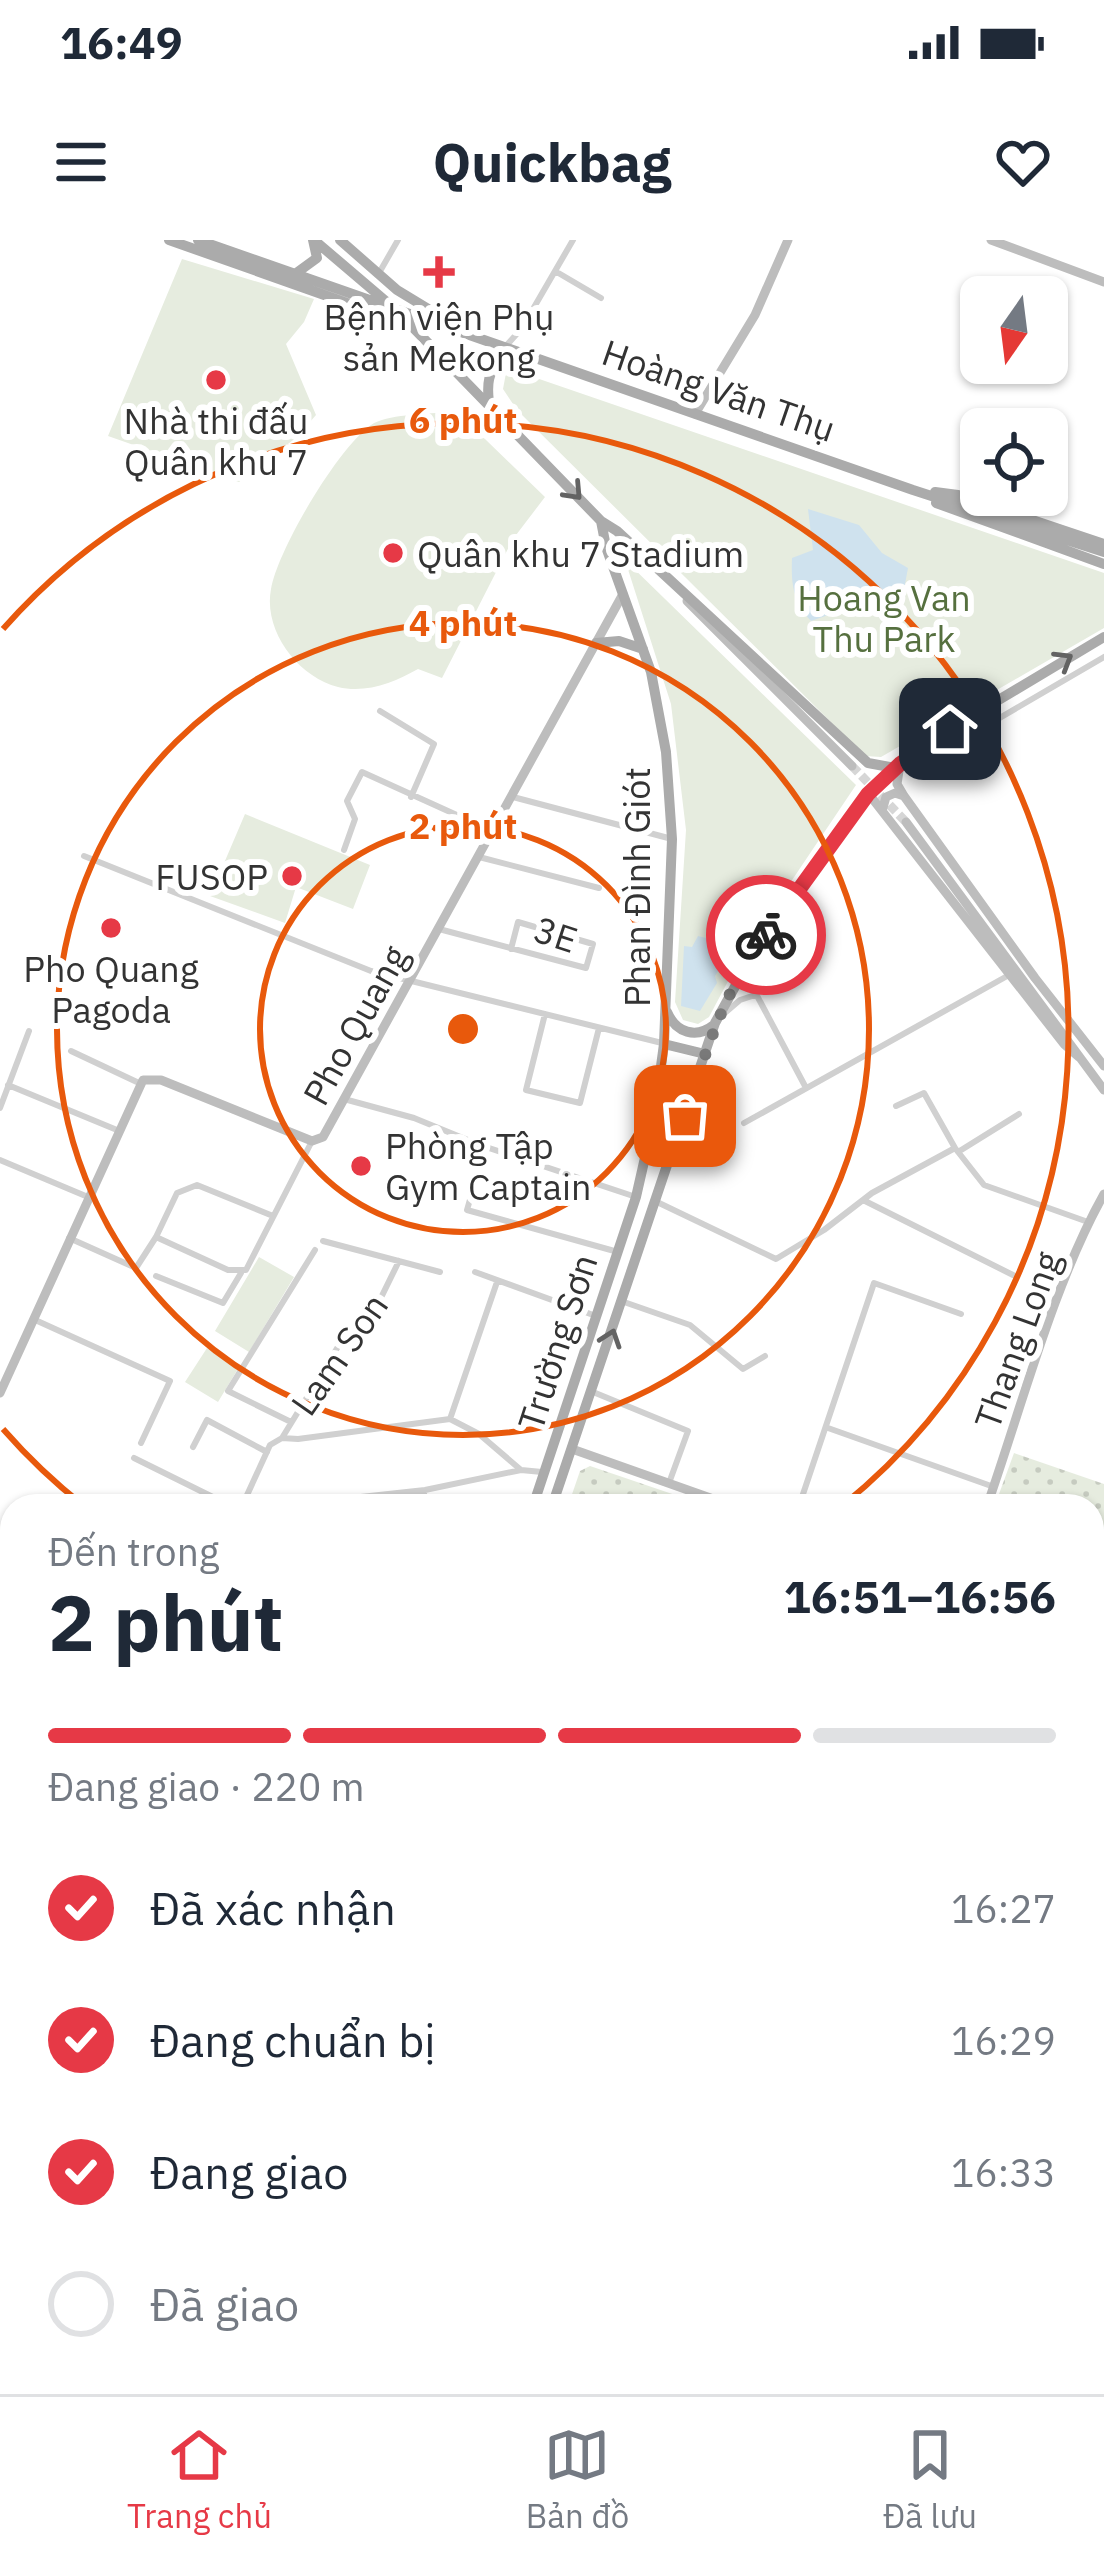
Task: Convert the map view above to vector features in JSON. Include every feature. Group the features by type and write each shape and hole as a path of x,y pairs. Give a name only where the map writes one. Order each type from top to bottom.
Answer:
{"main road":[{"path":"169,240 412,327"},
{"path":"198,240 477,337"},
{"path":"295,274 317,258 314,240"},
{"name":"Phan Đình Giót","path":"314,240 395,309 601,520 664,730 672,839 664,1044 636,1197"},
{"path":"340,240 378,276 477,337"},
{"path":"695,414 755,314 788,240"},
{"path":"991,240 1104,282"},
{"name":"Hoàng Văn Thụ","path":"477,337 913,490 1104,548"},
{"path":"489,403 489,371 495,363 520,352"},
{"name":"Hoàng Văn Thụ","path":"913,490 960,495"},
{"name":"Hoàng Văn Thụ","path":"913,490 952,512 1104,564"},
{"name":"Hoàng Văn Thụ","path":"1024,516 1104,548"},
{"path":"601,520 868,763 897,766 897,784 904,796 1104,1066"},
{"path":"663,575 852,766"},
{"name":"Pho Quang","path":"139,1083 147,1078 161,1080 312,1141 323,1137 623,592"},
{"name":"Trường Sơn","path":"556,1494 716,1023 743,969 868,794 897,766 1104,637"},
{"path":"596,643 619,641 643,649"},
{"path":"868,794 1064,1045 1079,1057"},
{"path":"882,811 886,797 904,796"},
{"path":"906,822 1104,1090"},
{"path":"666,1009 674,1024 686,1032 698,1033 716,1023"},
{"path":"664,1044 705,1054"},
{"path":"0,1393 139,1083"},
{"name":"Thang Long","path":"991,1494 1088,1222 1104,1195"},
{"name":"Trường Sơn","path":"538,1494 636,1197"},
{"path":"572,1448 700,1494"}],"street":[{"path":"378,276 398,240"},
{"path":"506,347 573,240"},
{"path":"555,271 601,298"},
{"path":"950,729 979,730 1104,657"},
{"path":"380,711 434,744 411,797"},
{"path":"344,850 355,819 347,801 360,773 492,831"},
{"path":"512,796 672,839"},
{"path":"84,856 371,971 664,1044"},
{"path":"478,856 599,888"},
{"name":"3E","path":"439,929 511,949 586,968 593,944 518,922 511,949"},
{"path":"743,969 805,1086"},
{"path":"744,1123 1009,975"},
{"path":"716,1023 738,1001 757,995"},
{"path":"545,1014 526,1090 580,1103 599,1028"},
{"path":"0,1108 28,1031"},
{"path":"70,1051 139,1083"},
{"path":"8,1085 118,1130"},
{"path":"896,1106 924,1093 957,1150 984,1184 1088,1222"},
{"path":"344,1099 414,1118 636,1197"},
{"path":"657,1202 776,1258 824,1230 862,1200 1019,1114"},
{"path":"156,1276 223,1303 265,1238 312,1141"},
{"path":"485,1147 467,1210 618,1252"},
{"path":"0,1160 88,1197"},
{"path":"69,1238 136,1268 177,1193 189,1186 212,1188 273,1216"},
{"path":"862,1200 1013,1275"},
{"path":"156,1238 241,1273"},
{"path":"323,1241 440,1272"},
{"path":"291,1422 228,1391 315,1250"},
{"name":"Lam Son","path":"247,1494 266,1452 282,1438 347,1332 372,1316 399,1261"},
{"path":"475,1273 596,1316"},
{"path":"450,1419 497,1282"},
{"path":"803,1494 874,1283 961,1314"},
{"path":"624,1302 690,1325 742,1369 765,1356"},
{"path":"33,1319 170,1381 141,1443"},
{"path":"593,1393 688,1431 669,1483"},
{"path":"282,1438 450,1419 479,1434 521,1470"},
{"path":"193,1448 207,1420 266,1452"},
{"path":"827,1427 994,1487"},
{"path":"134,1458 207,1494"},
{"path":"388,1494 521,1470 546,1473"},
{"path":"424,1494 425,1490"}],"green space":[{"name":"Nhà thi đấu Quân khu 7","path":"182,259 314,299 304,322 286,344 316,415 297,437 239,482 108,436"},
{"name":"Hoang Van Thu Park","path":"513,370 1104,573 1104,628 881,757 865,756 517,410 503,389 506,373"},
{"name":"Quân khu 7 Stadium","path":"444,412 485,439 545,497 513,539 442,678 418,669 370,688 349,689 323,682 297,663 272,621 271,589 285,550 327,476 371,425"},
{"name":"Hoang Van Thu Park","path":"625,560 856,785 743,953 709,1017 698,1024 683,1020 675,1002 686,830 671,704"},
{"name":"FUSOP","path":"245,814 370,865 353,909 296,887 285,923 210,896"},
{"path":"259,1257 294,1277 249,1352 215,1331"},
{"path":"207,1348 239,1367 218,1402 185,1382"},
{"path":"1014,1453 1104,1484 1104,1494 999,1494"},
{"path":"590,1466 672,1494 572,1494 580,1471"}],"water":[{"path":"808,509 859,525 882,553 908,568 902,600 890,610 854,606 811,621 797,599 792,576 792,558 813,550"},
{"path":"698,936 734,945 700,1011 681,1006 684,946 692,947"}],"tunnel":[{"path":"852,766 906,822"}],"way so far":[{"path":"685,1116 716,1023 766,935"}],"place":[{"name":"Bệnh viện Phụ sản Mekong","path":"439,272"},
{"name":"Nhà thi đấu Quân khu 7","path":"216,380"},
{"name":"Quân khu 7 Stadium","path":"393,553"},
{"name":"FUSOP","path":"292,876"},
{"name":"Pho Quang Pagoda","path":"111,928"},
{"name":"Phòng Tập Gym Captain","path":"361,1166"}],"route":[{"path":"766,935 868,794 900,764 950,729"}]}
